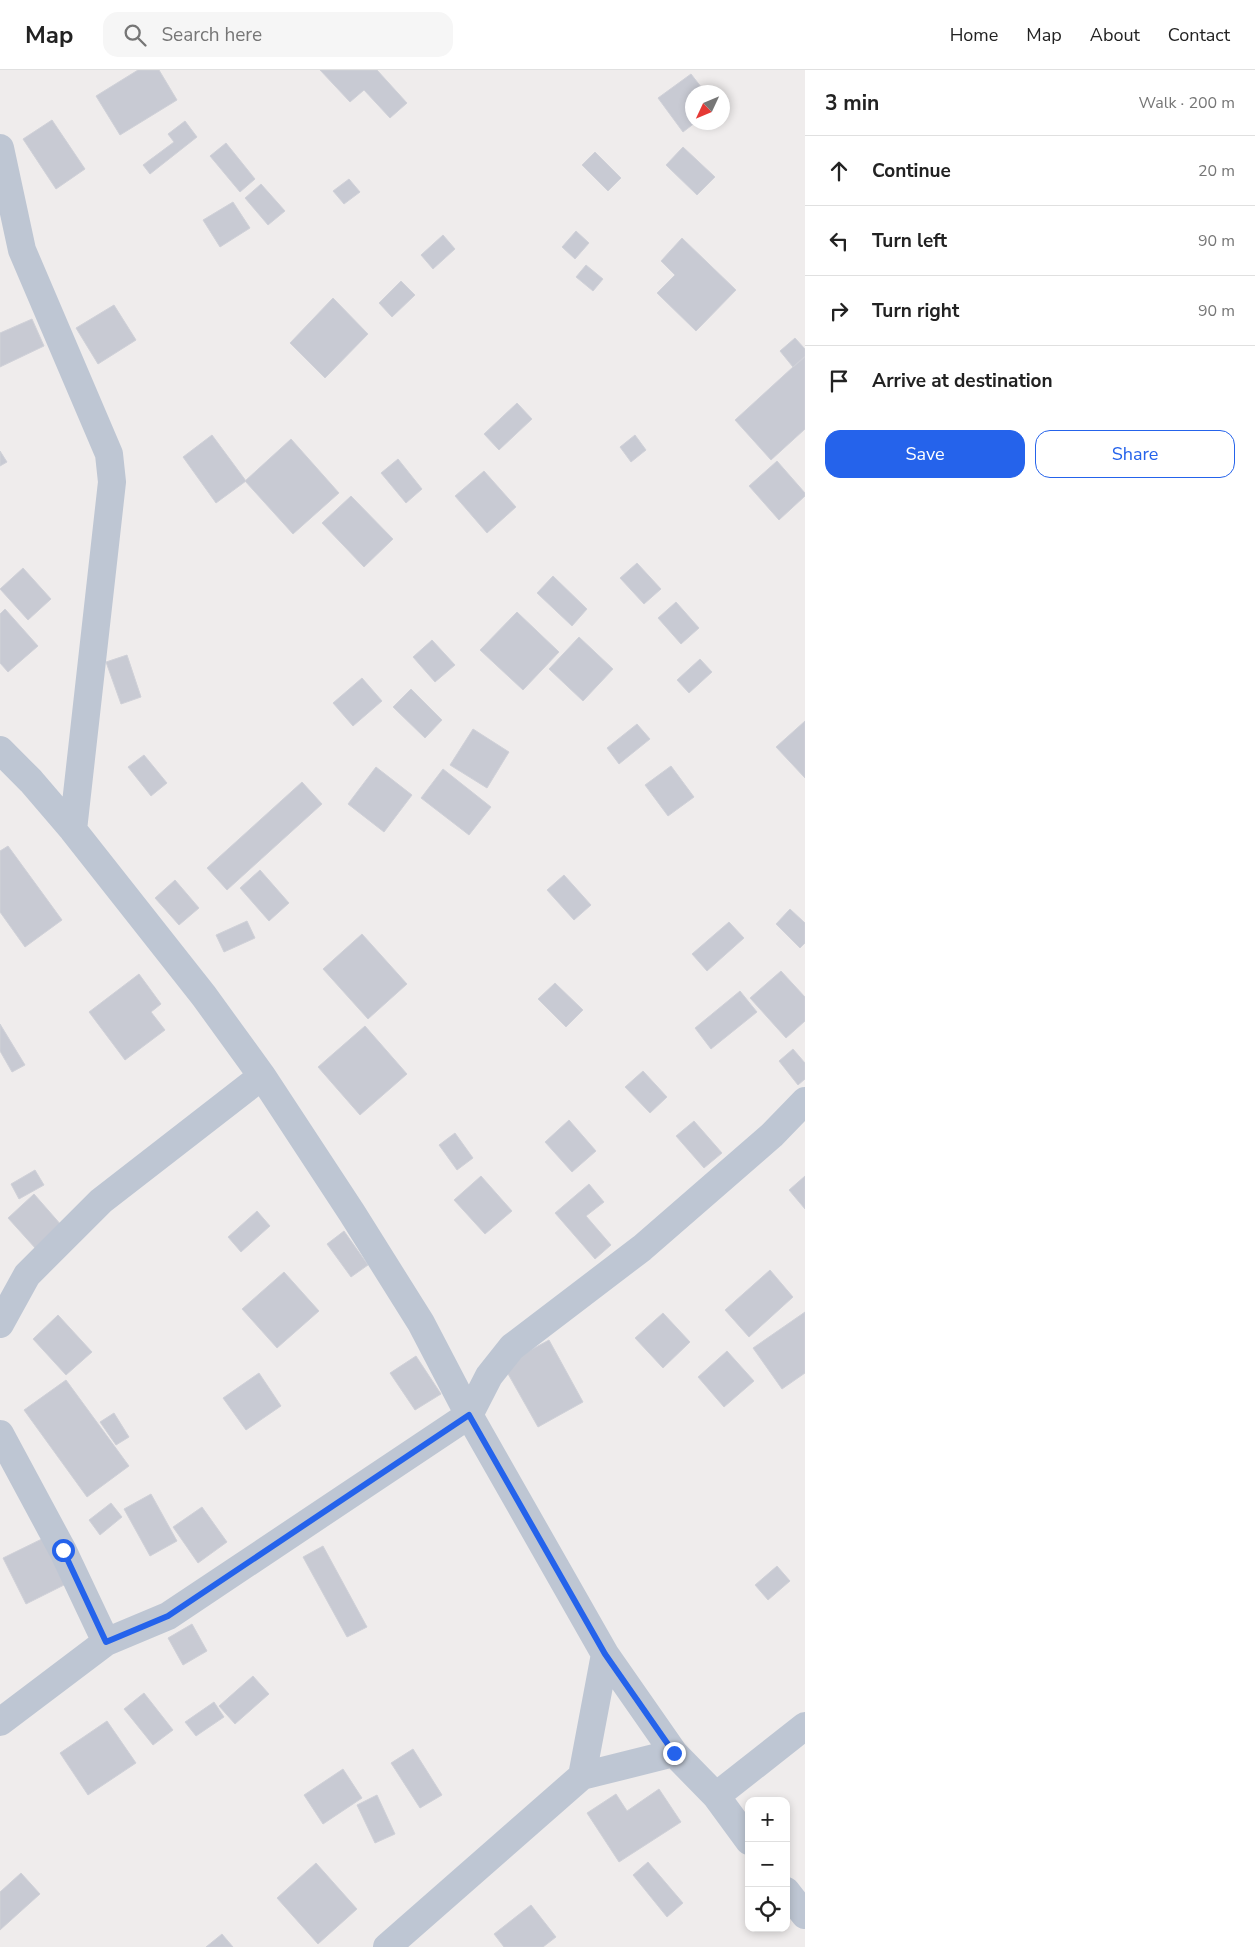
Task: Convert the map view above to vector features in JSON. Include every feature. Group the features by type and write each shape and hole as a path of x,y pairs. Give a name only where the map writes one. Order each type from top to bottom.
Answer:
{"street":[{"path":"0,148 22,250 109,454 112,482 73,830"},
{"path":"0,750 31,781 73,830 204,996 262,1076 352,1213 421,1323 469,1415 605,1654 674,1753 716,1796 745,1836"},
{"path":"0,1324 27,1275 101,1200 262,1076"},
{"path":"0,1722 106,1642 168,1616 469,1415 489,1376 512,1347 642,1248 772,1135 805,1101"},
{"path":"0,1434 63,1550 106,1642"},
{"path":"582,1776 605,1654"},
{"path":"716,1796 805,1726"},
{"path":"387,1947 582,1776 674,1753"},
{"path":"790,1896 805,1916"}],"building":[{"path":"138,70 159,70 177,100 120,135 96,96"},
{"path":"320,70 377,70 407,103 390,118 364,90 350,102"},
{"path":"691,74 700,85 685,85 686,130 683,132 658,98"},
{"path":"52,120 85,169 56,189 23,139"},
{"path":"185,121 197,137 150,174 143,165 174,142 168,134"},
{"path":"226,143 255,179 240,192 210,156"},
{"path":"683,147 715,177 697,195 666,165"},
{"path":"595,152 621,178 608,191 582,165"},
{"path":"349,179 360,192 344,204 333,191"},
{"path":"261,184 285,211 268,225 245,198"},
{"path":"233,202 250,228 220,247 203,220"},
{"path":"576,231 589,243 575,259 562,247"},
{"path":"443,235 455,249 433,269 421,255"},
{"path":"682,238 736,290 696,331 657,293 675,275 661,261"},
{"path":"586,265 603,279 593,291 576,277"},
{"path":"401,281 415,295 392,317 379,303"},
{"path":"333,298 368,334 325,378 290,343"},
{"path":"114,305 136,340 98,364 76,328"},
{"path":"32,319 44,346 0,367 0,333"},
{"path":"795,338 805,349 805,357 793,367 780,351"},
{"path":"805,356 805,429 771,460 735,420"},
{"path":"517,403 532,419 499,450 484,434"},
{"path":"212,435 246,481 216,503 183,457"},
{"path":"635,435 646,450 631,462 620,447"},
{"path":"291,439 339,493 293,534 245,481"},
{"path":"0,451 7,462 0,466"},
{"path":"398,459 422,489 406,503 381,473"},
{"path":"777,461 805,493 805,496 779,520 749,486"},
{"path":"484,471 516,507 487,533 455,496"},
{"path":"351,496 393,539 364,567 322,523"},
{"path":"637,563 661,589 644,604 620,578"},
{"path":"23,568 51,599 28,620 0,589"},
{"path":"553,576 587,609 572,626 537,593"},
{"path":"676,602 699,628 681,644 658,618"},
{"path":"5,609 38,646 8,672 0,663 0,614"},
{"path":"517,612 559,652 523,690 480,650"},
{"path":"579,637 613,669 583,701 549,669"},
{"path":"432,640 455,665 435,682 413,657"},
{"path":"127,655 141,697 121,704 106,662"},
{"path":"700,659 712,672 689,693 677,680"},
{"path":"362,678 382,701 353,726 333,703"},
{"path":"411,689 442,720 425,738 393,707"},
{"path":"805,721 805,778 776,747"},
{"path":"637,724 650,739 619,764 607,748"},
{"path":"473,729 509,752 487,788 450,765"},
{"path":"144,755 167,783 151,796 128,767"},
{"path":"671,766 694,797 668,816 645,785"},
{"path":"376,767 412,795 384,832 348,804"},
{"path":"443,769 491,807 469,835 421,798"},
{"path":"302,782 322,804 227,890 207,868"},
{"path":"8,846 62,920 25,947 0,912 0,851"},
{"path":"260,870 289,903 269,921 240,888"},
{"path":"564,875 591,905 574,920 547,890"},
{"path":"175,880 199,908 179,925 155,898"},
{"path":"790,909 805,923 805,943 800,948 776,924"},
{"path":"247,921 255,938 224,952 216,935"},
{"path":"729,922 744,938 707,971 692,954"},
{"path":"362,934 407,984 368,1019 323,969"},
{"path":"781,971 805,997 805,1021 786,1038 750,998"},
{"path":"139,974 161,1004 151,1012 165,1030 125,1060 89,1012"},
{"path":"555,983 583,1010 566,1027 538,999"},
{"path":"740,991 757,1012 711,1049 695,1028"},
{"path":"0,1024 25,1065 12,1072 0,1051"},
{"path":"365,1026 407,1074 360,1115 318,1067"},
{"path":"793,1049 805,1063 805,1079 798,1085 779,1061"},
{"path":"643,1071 667,1097 650,1113 625,1087"},
{"path":"569,1120 596,1151 572,1172 545,1142"},
{"path":"694,1121 722,1153 704,1168 676,1136"},
{"path":"455,1133 473,1158 457,1170 439,1145"},
{"path":"35,1170 44,1185 19,1199 11,1184"},
{"path":"481,1176 512,1211 485,1234 454,1200"},
{"path":"805,1176 805,1209 789,1190"},
{"path":"589,1184 604,1202 586,1216 611,1245 595,1259 555,1213"},
{"path":"34,1194 62,1226 36,1249 8,1218"},
{"path":"257,1211 270,1226 241,1252 228,1237"},
{"path":"344,1231 368,1265 351,1277 327,1244"},
{"path":"770,1270 793,1297 749,1337 725,1310"},
{"path":"284,1272 319,1311 277,1348 242,1309"},
{"path":"805,1312 805,1373 782,1389 753,1348"},
{"path":"663,1313 690,1342 663,1368 635,1338"},
{"path":"58,1315 92,1352 66,1375 33,1339"},
{"path":"549,1340 583,1402 538,1427 503,1365"},
{"path":"727,1351 754,1381 724,1407 698,1377"},
{"path":"416,1356 441,1394 415,1410 390,1373"},
{"path":"259,1373 281,1406 246,1430 223,1398"},
{"path":"66,1380 129,1466 87,1497 24,1410"},
{"path":"114,1413 129,1437 116,1445 100,1422"},
{"path":"151,1494 177,1541 150,1556 124,1509"},
{"path":"111,1503 122,1517 100,1535 89,1520"},
{"path":"202,1507 227,1542 198,1563 173,1527"},
{"path":"50,1535 72,1581 26,1604 3,1558"},
{"path":"323,1546 367,1627 347,1637 303,1557"},
{"path":"777,1566 790,1581 768,1600 755,1585"},
{"path":"192,1624 207,1651 183,1665 168,1638"},
{"path":"253,1676 269,1694 235,1724 219,1706"},
{"path":"144,1693 173,1730 153,1745 124,1709"},
{"path":"214,1702 224,1717 196,1736 185,1722"},
{"path":"107,1721 136,1763 88,1795 60,1753"},
{"path":"413,1749 442,1795 420,1808 391,1763"},
{"path":"343,1769 362,1798 323,1824 304,1795"},
{"path":"659,1789 681,1822 619,1862 587,1813 616,1794 627,1811"},
{"path":"377,1795 395,1834 375,1843 357,1805"},
{"path":"648,1862 683,1903 667,1917 633,1875"},
{"path":"316,1863 357,1909 318,1944 277,1898"},
{"path":"21,1873 40,1894 0,1930 0,1892"},
{"path":"531,1905 556,1937 543,1947 504,1947 494,1934"},
{"path":"222,1934 233,1947 206,1947"}],"route":[{"path":"63,1550 106,1642 168,1616 469,1415 605,1654 674,1753"}]}
